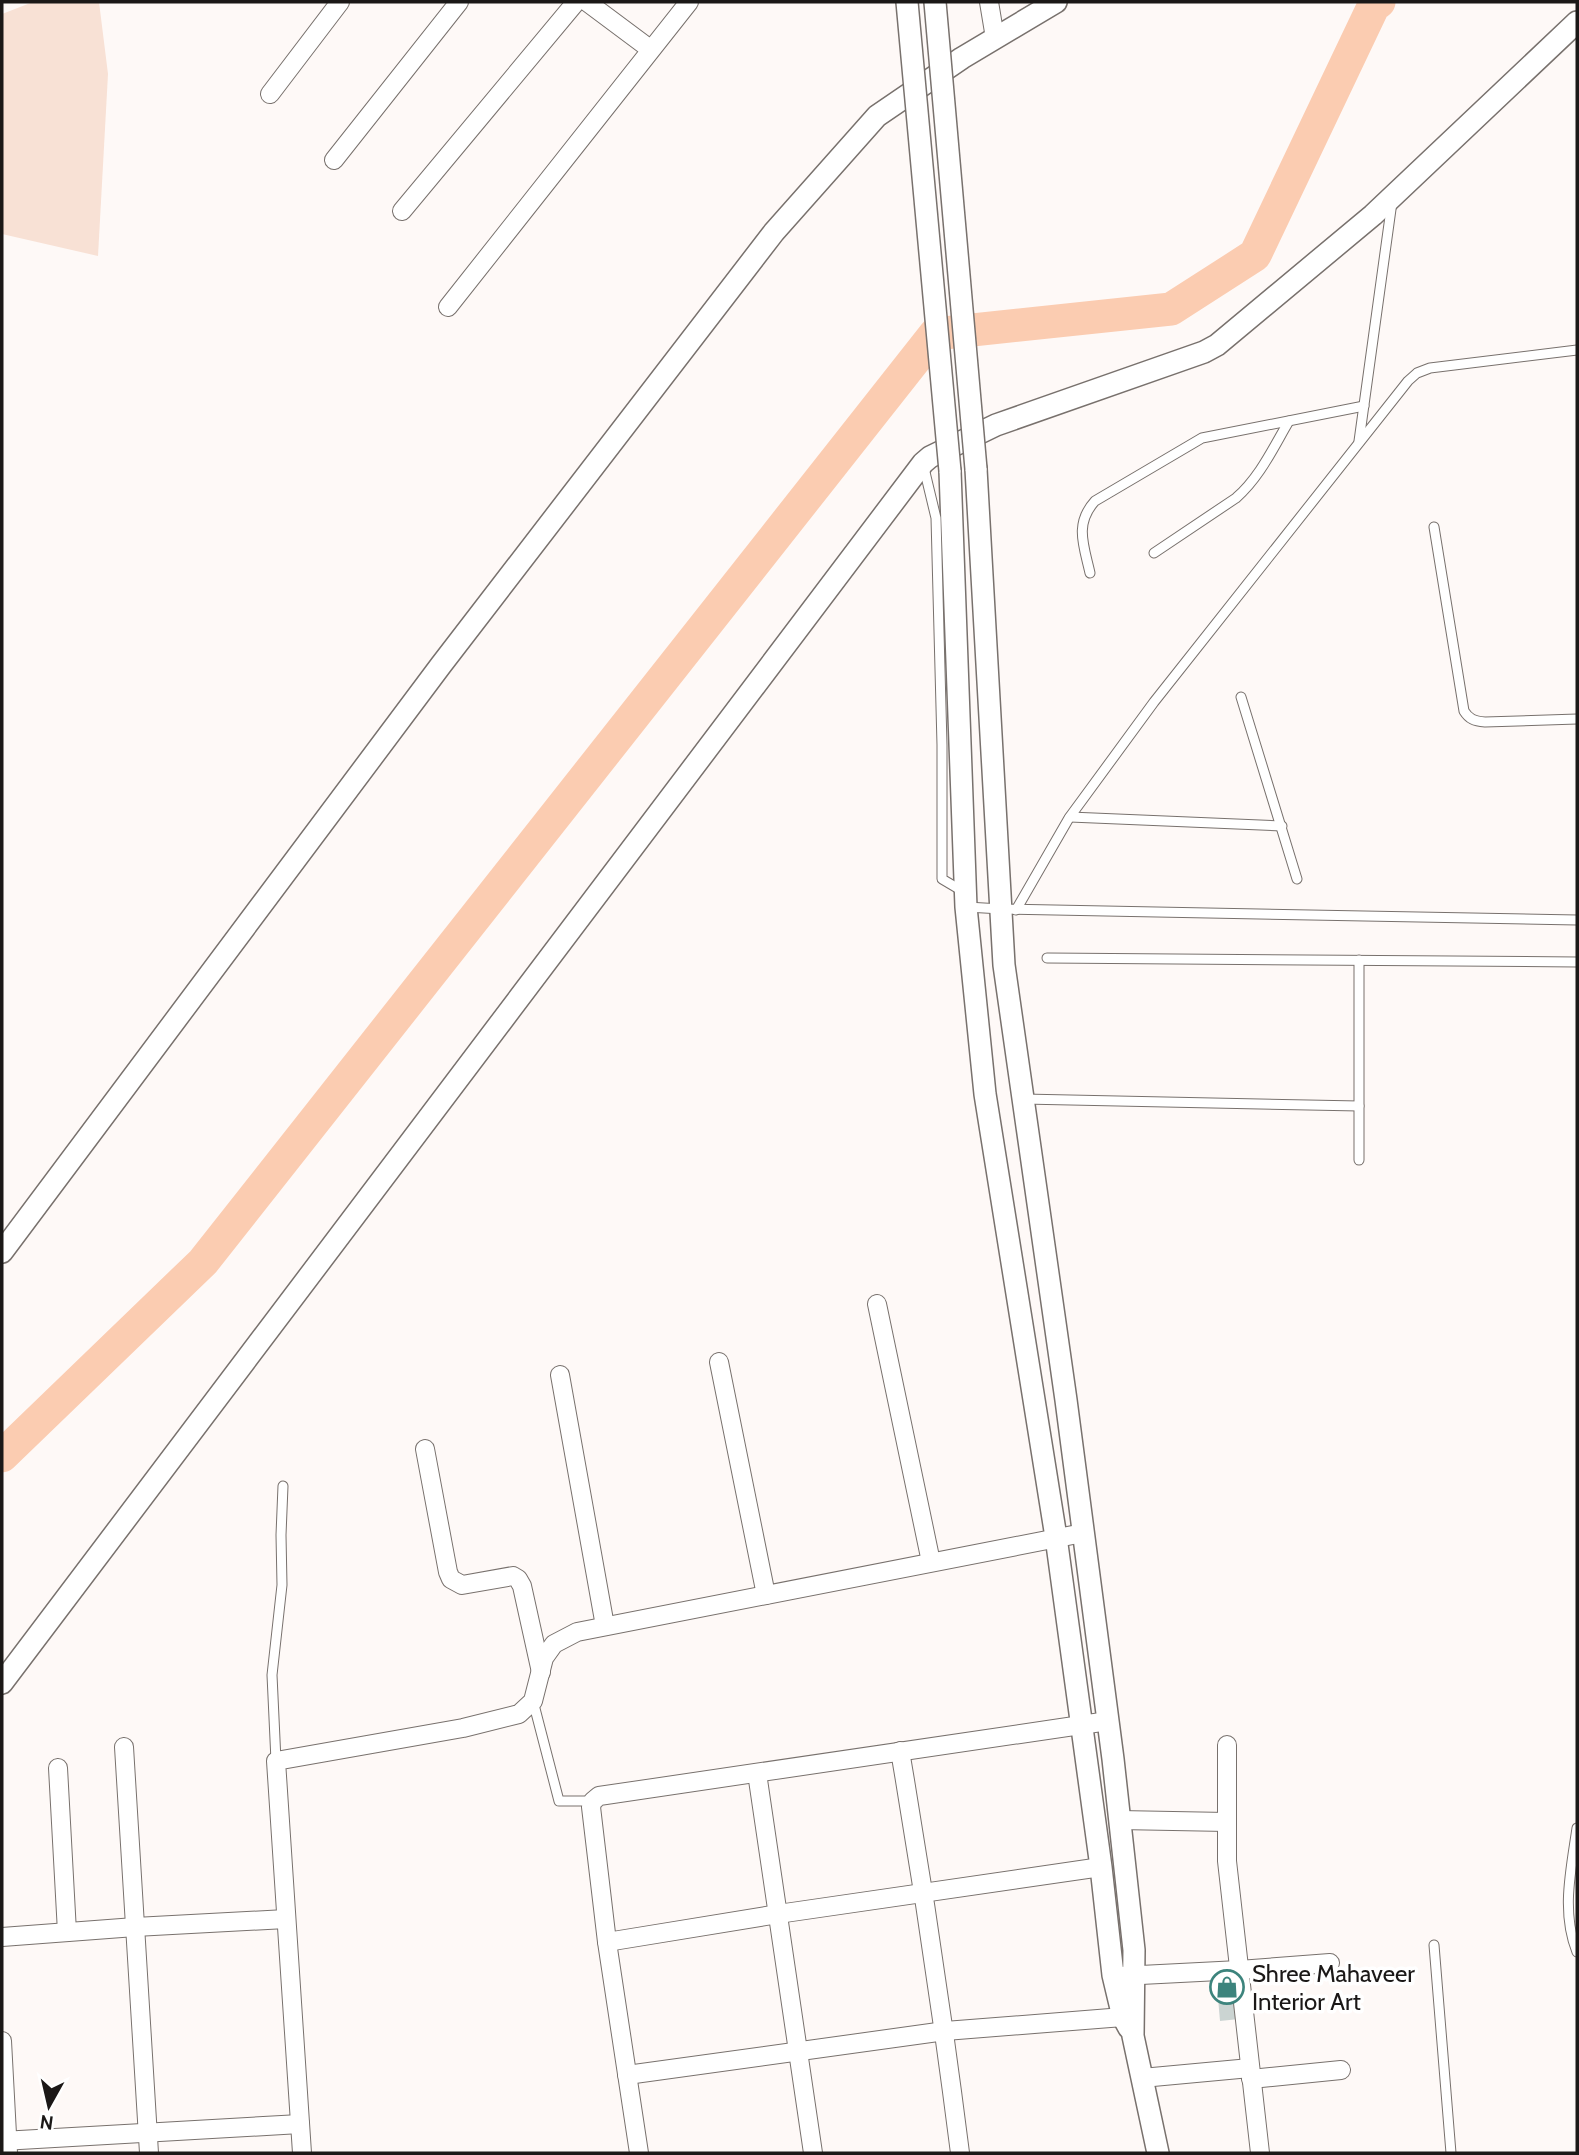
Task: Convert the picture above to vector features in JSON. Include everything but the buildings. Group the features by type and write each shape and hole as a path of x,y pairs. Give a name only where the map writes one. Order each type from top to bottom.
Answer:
{"street":[{"path":"270,94 340,2"},
{"path":"334,160 459,2"},
{"path":"402,211 576,2"},
{"path":"587,2 650,49"},
{"path":"448,307 689,2"},
{"path":"907,2 950,471 965,900 985,1094 1056,1537 1101,1867 1112,1975 1142,2078 1158,2153"},
{"path":"935,2 976,469 1009,909 1004,965 1108,1721 1133,1950 1134,1976 1128,2027"},
{"path":"989,2 995,38"},
{"path":"2,1252 441,665 774,232 877,116 962,58 1056,2"},
{"path":"2,1683 922,463 996,425 1204,352 1217,345 1393,197 1577,22"},
{"path":"877,1304 931,1562"},
{"path":"719,1362 766,1595"},
{"path":"560,1376 606,1626"},
{"path":"425,1448 451,1579 462,1585 513,1576 518,1579 523,1586 541,1672"},
{"path":"302,2153 276,1761 463,1728 519,1714 533,1701 544,1658 554,1644 577,1632 1083,1533"},
{"path":"639,2153 607,1942 591,1807 593,1801 599,1796 1108,1721"},
{"path":"1227,1745 1227,1861 1260,2153"},
{"path":"124,1747 149,2153"},
{"path":"900,1751 925,1893 960,2153"},
{"path":"58,1768 67,1932"},
{"path":"757,1773 813,2153"},
{"path":"1119,1820 1227,1822"},
{"path":"607,1942 1101,1867"},
{"path":"2,1937 286,1919"},
{"path":"1112,1975 1134,1976 1330,1963"},
{"path":"627,2075 945,2031 1128,2027"},
{"path":"2,2041 6,2145 300,2124"},
{"path":"1142,2078 1341,2070"}],"lane":[{"path":"1359,443 1393,197"},
{"path":"1009,909 1070,817 1154,702 1408,381 1417,373 1430,368 1577,350"},
{"path":"1090,573 1082,524 1085,512 1095,501 1202,438 1364,406"},
{"path":"1154,553 1246,489 1257,476 1289,421"},
{"path":"922,463 936,518 942,745 942,879 965,900 1009,909 1577,920"},
{"path":"1434,527 1467,717 1485,722 1577,719"},
{"path":"1241,697 1297,879"},
{"path":"1070,817 1282,826"},
{"path":"1047,958 1577,962"},
{"path":"1359,960 1359,1160"},
{"path":"1023,1098 1359,1105"},
{"path":"276,1761 272,1675 282,1585 283,1486"},
{"path":"533,1701 559,1801 593,1801"},
{"path":"1577,1828 1568,1895 1572,1938 1577,1952"},
{"path":"1434,1945 1451,2153"}],"shaded area":[{"path":"33,2 99,2 108,74 98,256 2,234 2,14"}],"waterway":[{"path":"2,1456 203,1262 935,334 1171,309 1255,255 1374,5 1379,2"}],"place":[{"name":"Shree Mahaveer Interior Art","path":"1227,1987"}]}
